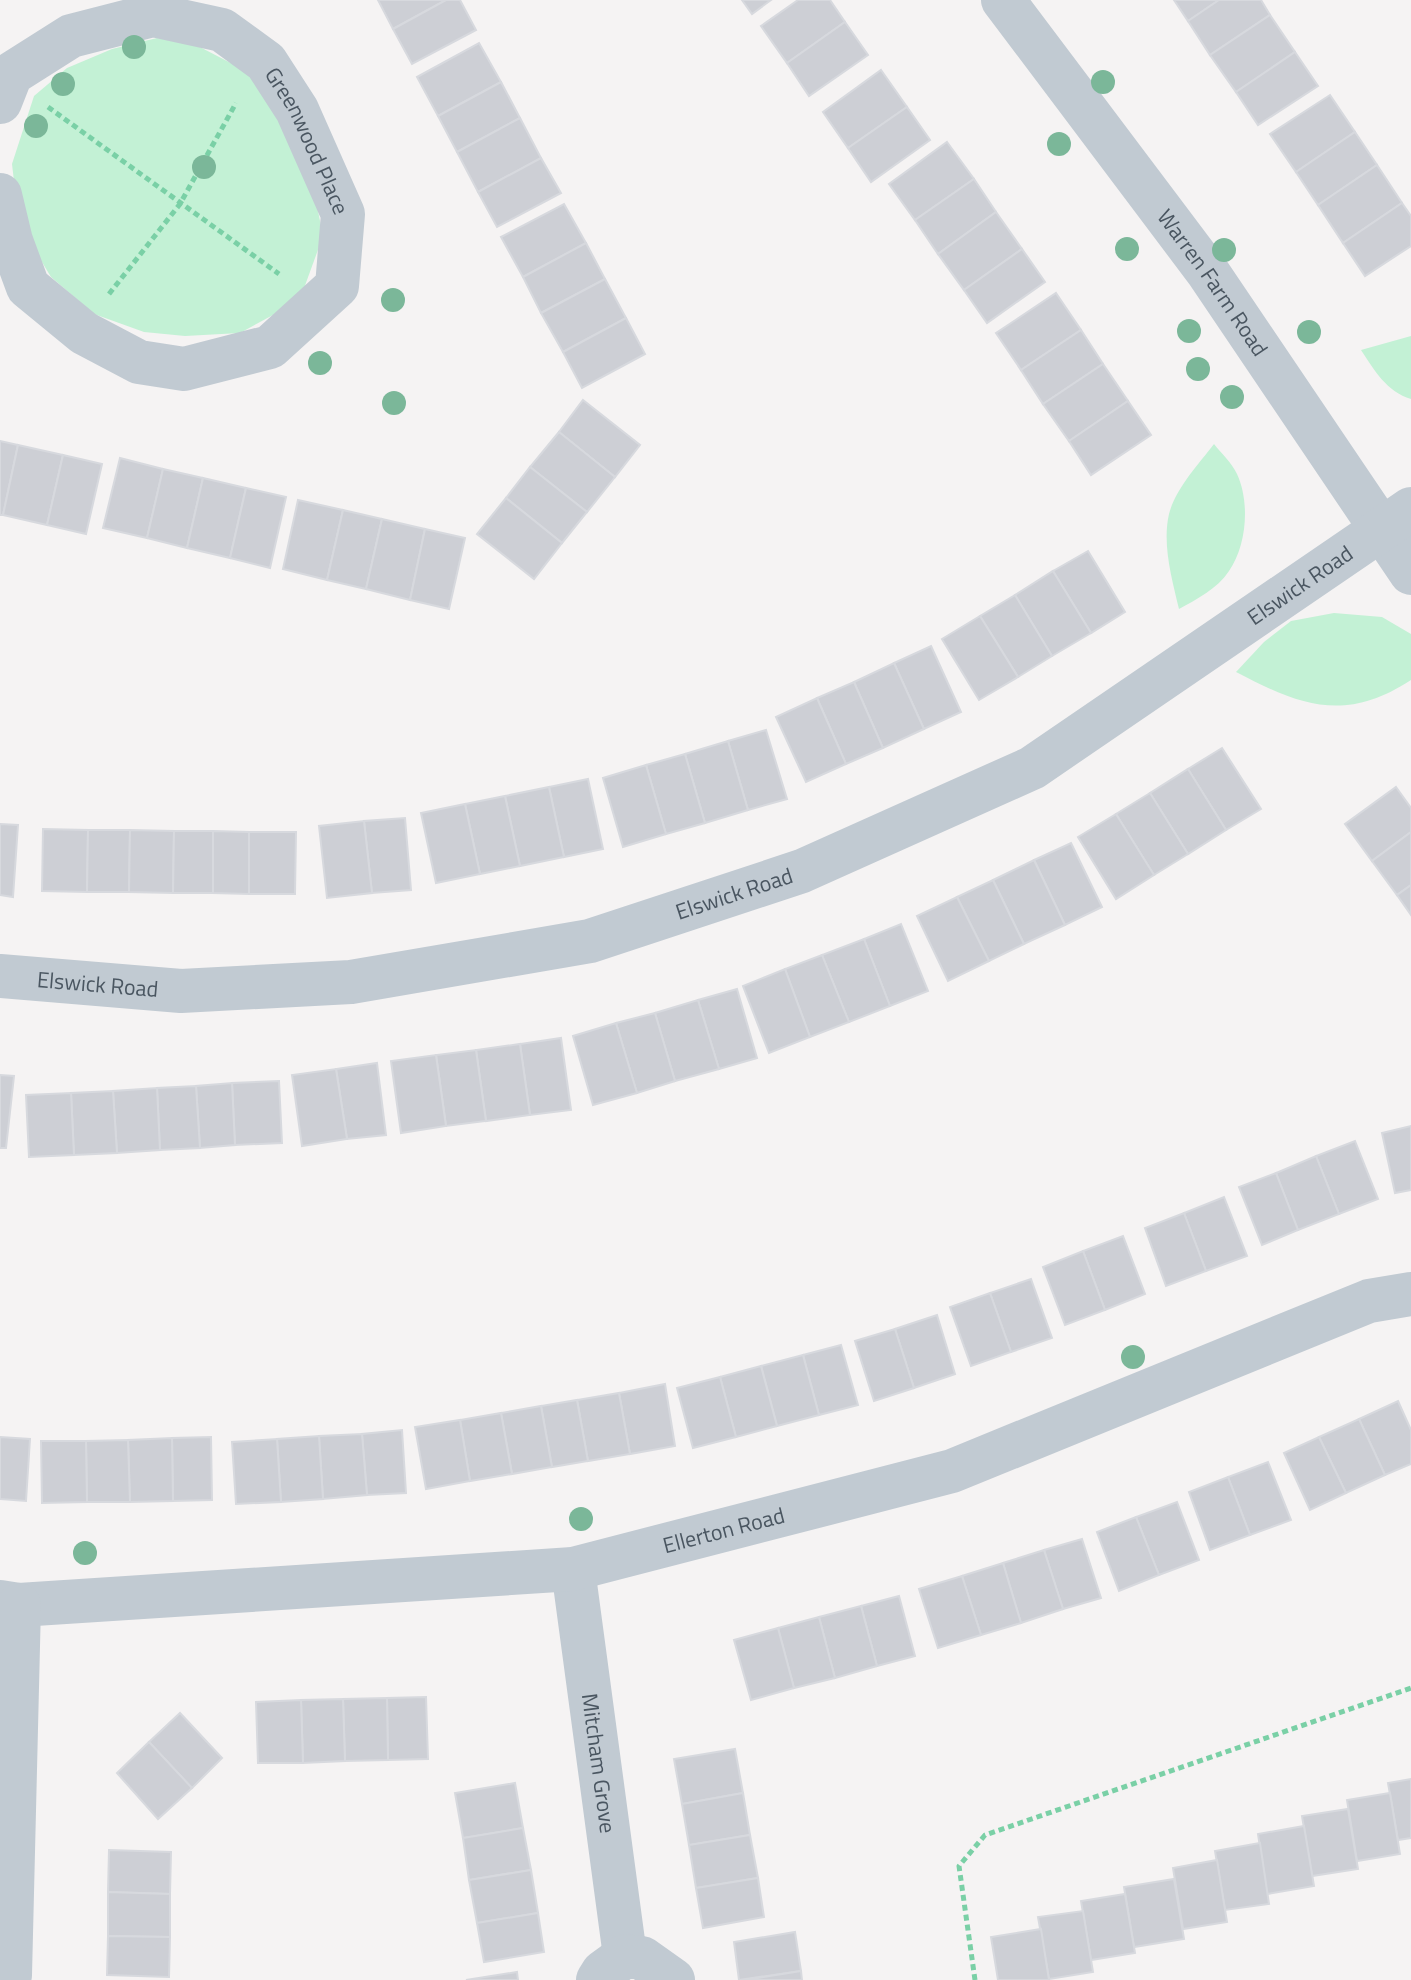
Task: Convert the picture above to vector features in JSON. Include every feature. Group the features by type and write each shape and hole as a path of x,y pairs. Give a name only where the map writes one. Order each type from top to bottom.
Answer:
{"street":[{"name":"Warren Farm Road","path":"1003,0 1396,520 1411,573"},
{"name":"Greenwood Place","path":"0,195 11,241 28,287 84,333 139,362 184,369 270,347 337,286 343,214 297,110 266,62 222,30 153,15 71,36 4,80"},
{"name":"Elswick Road","path":"0,976 181,991 351,982 590,941 802,871 1032,768 1396,520"},
{"name":"Ellerton Road","path":"9,1603 573,1569 952,1471 1369,1301 1411,1294"},
{"name":"Mitcham Grove","path":"573,1569 612,1968 642,1958 673,1980"},
{"path":"9,1603 11,1978"}],"path":[{"path":"103,302 180,204 238,100"},
{"path":"46,105 291,282"},
{"path":"975,1980 959,1866 985,1835 1411,1688"}],"green space":[{"path":"157,38 196,45 252,74 310,171 323,236 303,291 273,315 240,333 185,336 144,332 94,314 51,277 19,224 12,164 34,96 67,68 112,49"},
{"path":"1411,336 1411,399 1388,386 1361,350"},
{"path":"1214,444 1232,466 1241,485 1245,510 1243,536 1235,561 1219,583 1179,609 1167,550 1169,514 1182,486"},
{"path":"1334,613 1382,617 1411,634 1411,680 1365,702 1323,705 1281,694 1236,672 1264,642 1291,621"}],"building":[{"path":"378,0 446,0 393,29"},
{"path":"446,0 460,0 476,30 412,64 393,29"},
{"path":"742,0 771,0 752,14"},
{"path":"798,0 830,0 845,22 787,63 761,26"},
{"path":"1174,0 1219,0 1188,21"},
{"path":"1219,0 1261,0 1270,15 1210,55 1188,21"},
{"path":"1270,15 1295,52 1236,92 1210,55"},
{"path":"845,22 868,55 809,96 787,63"},
{"path":"479,43 501,82 438,116 417,77"},
{"path":"1295,52 1318,86 1258,125 1236,92"},
{"path":"881,70 907,107 848,148 823,112"},
{"path":"501,82 520,118 457,152 438,116"},
{"path":"1330,95 1355,132 1296,172 1270,134"},
{"path":"907,107 930,140 871,182 848,148"},
{"path":"520,118 541,158 478,192 457,152"},
{"path":"1355,132 1377,165 1318,205 1296,172"},
{"path":"947,142 974,179 915,220 889,184"},
{"path":"541,158 561,193 497,227 478,192"},
{"path":"1377,165 1402,203 1343,243 1318,205"},
{"path":"974,179 996,212 938,254 915,220"},
{"path":"1402,203 1411,216 1411,246 1365,276 1343,243"},
{"path":"564,204 586,243 523,277 501,237"},
{"path":"996,212 1022,249 964,290 938,254"},
{"path":"586,243 605,279 541,313 523,277"},
{"path":"1022,249 1045,282 987,323 964,290"},
{"path":"605,279 626,318 563,352 541,313"},
{"path":"1056,293 1081,330 1021,370 996,333"},
{"path":"626,318 645,354 582,388 563,352"},
{"path":"1081,330 1103,364 1043,404 1021,370"},
{"path":"1103,364 1128,401 1069,441 1043,404"},
{"path":"583,400 640,445 615,477 559,432"},
{"path":"1128,401 1151,435 1091,475 1069,441"},
{"path":"559,432 615,477 587,512 530,467"},
{"path":"0,441 18,445 3,515 0,515"},
{"path":"18,445 63,455 47,525 3,515"},
{"path":"63,455 102,464 86,534 47,525"},
{"path":"120,458 163,469 147,538 103,528"},
{"path":"530,467 587,512 562,543 506,498"},
{"path":"163,469 203,478 187,548 147,538"},
{"path":"203,478 246,488 230,558 187,548"},
{"path":"246,488 286,497 270,568 230,558"},
{"path":"506,498 562,543 534,579 477,534"},
{"path":"298,500 343,510 327,580 283,569"},
{"path":"343,510 382,519 366,589 327,580"},
{"path":"382,519 425,529 410,600 366,589"},
{"path":"425,529 465,538 449,609 410,600"},
{"path":"1088,551 1125,612 1091,633 1053,571"},
{"path":"1053,571 1091,633 1052,656 1015,595"},
{"path":"1015,595 1052,656 1018,677 980,616"},
{"path":"980,616 1018,677 979,700 942,639"},
{"path":"931,646 961,712 924,729 894,663"},
{"path":"894,663 924,729 883,748 854,682"},
{"path":"854,682 883,748 846,764 817,698"},
{"path":"817,698 846,764 806,782 776,717"},
{"path":"766,730 787,799 748,810 728,741"},
{"path":"728,741 748,810 705,823 685,754"},
{"path":"1222,748 1261,809 1226,830 1188,769"},
{"path":"685,754 705,823 666,834 646,765"},
{"path":"646,765 666,834 623,847 603,778"},
{"path":"1188,769 1226,830 1188,854 1150,793"},
{"path":"588,779 603,849 564,857 549,787"},
{"path":"549,787 564,857 520,866 505,796"},
{"path":"1396,787 1411,808 1411,832 1372,861 1345,824"},
{"path":"1150,793 1188,854 1154,875 1116,814"},
{"path":"505,796 520,866 480,874 465,804"},
{"path":"465,804 480,874 436,883 421,813"},
{"path":"1116,814 1154,875 1116,899 1078,837"},
{"path":"405,818 411,890 372,893 364,821"},
{"path":"364,821 372,893 327,898 319,826"},
{"path":"0,824 18,825 13,897 0,895"},
{"path":"43,829 88,830 87,892 42,891"},
{"path":"88,830 130,830 129,892 87,892"},
{"path":"130,830 174,831 173,893 129,892"},
{"path":"174,831 213,831 213,893 173,893"},
{"path":"213,831 249,832 249,894 213,893"},
{"path":"249,832 296,832 295,894 249,894"},
{"path":"1411,832 1411,885 1397,895 1372,861"},
{"path":"1071,843 1102,907 1065,925 1034,860"},
{"path":"1034,860 1065,925 1024,944 993,880"},
{"path":"993,880 1024,944 989,961 957,897"},
{"path":"1411,885 1411,915 1397,895"},
{"path":"957,897 989,961 948,981 917,916"},
{"path":"901,924 928,991 890,1006 864,939"},
{"path":"864,939 890,1006 849,1022 822,955"},
{"path":"822,955 849,1022 810,1037 785,969"},
{"path":"785,969 810,1037 769,1053 743,986"},
{"path":"737,989 757,1058 719,1069 698,1000"},
{"path":"698,1000 719,1069 675,1081 655,1013"},
{"path":"655,1013 675,1081 637,1093 616,1023"},
{"path":"616,1023 637,1093 593,1105 573,1036"},
{"path":"561,1038 571,1110 530,1115 520,1044"},
{"path":"520,1044 530,1115 486,1121 476,1050"},
{"path":"476,1050 486,1121 446,1126 436,1055"},
{"path":"436,1055 446,1126 401,1133 391,1061"},
{"path":"377,1063 386,1135 347,1139 336,1069"},
{"path":"336,1069 347,1139 302,1146 292,1075"},
{"path":"0,1075 14,1076 6,1148 0,1148"},
{"path":"279,1081 282,1143 235,1145 232,1083"},
{"path":"232,1083 235,1145 200,1148 196,1086"},
{"path":"196,1086 200,1148 160,1150 157,1088"},
{"path":"157,1088 160,1150 117,1153 113,1091"},
{"path":"113,1091 117,1153 74,1155 71,1093"},
{"path":"71,1093 74,1155 29,1157 26,1095"},
{"path":"1411,1126 1411,1190 1395,1193 1382,1133"},
{"path":"1355,1141 1378,1199 1339,1214 1316,1156"},
{"path":"1316,1156 1339,1214 1298,1230 1276,1173"},
{"path":"1276,1173 1298,1230 1262,1245 1239,1187"},
{"path":"1224,1197 1247,1256 1206,1271 1184,1213"},
{"path":"1184,1213 1206,1271 1166,1286 1145,1228"},
{"path":"1123,1236 1145,1294 1105,1310 1083,1251"},
{"path":"1083,1251 1105,1310 1065,1325 1043,1267"},
{"path":"1031,1279 1052,1338 1011,1352 990,1293"},
{"path":"990,1293 1011,1352 971,1366 950,1307"},
{"path":"937,1315 955,1374 914,1388 895,1329"},
{"path":"895,1329 914,1388 874,1401 855,1341"},
{"path":"841,1345 858,1405 819,1415 803,1355"},
{"path":"803,1355 819,1415 777,1426 761,1366"},
{"path":"761,1366 777,1426 736,1437 720,1377"},
{"path":"720,1377 736,1437 693,1448 677,1388"},
{"path":"665,1384 675,1446 630,1454 619,1393"},
{"path":"619,1393 630,1454 588,1461 577,1400"},
{"path":"577,1400 588,1461 552,1467 541,1406"},
{"path":"1398,1401 1411,1430 1411,1464 1385,1475 1359,1419"},
{"path":"541,1406 552,1467 512,1474 501,1413"},
{"path":"501,1413 512,1474 470,1481 460,1420"},
{"path":"1359,1419 1385,1475 1346,1493 1319,1437"},
{"path":"460,1420 470,1481 426,1489 415,1427"},
{"path":"402,1430 406,1493 367,1495 362,1434"},
{"path":"362,1434 367,1495 323,1499 319,1436"},
{"path":"319,1436 323,1499 281,1502 277,1439"},
{"path":"0,1437 30,1439 26,1501 0,1499"},
{"path":"211,1437 212,1500 173,1501 172,1438"},
{"path":"1319,1437 1346,1493 1310,1510 1284,1453"},
{"path":"172,1438 173,1501 130,1502 128,1440"},
{"path":"277,1439 281,1502 236,1504 232,1442"},
{"path":"128,1440 130,1502 87,1502 86,1441"},
{"path":"41,1441 86,1441 87,1502 42,1503"},
{"path":"1268,1462 1291,1520 1250,1535 1228,1477"},
{"path":"1228,1477 1250,1535 1210,1550 1189,1492"},
{"path":"1177,1502 1199,1560 1159,1575 1136,1517"},
{"path":"1136,1517 1159,1575 1119,1591 1097,1532"},
{"path":"1082,1539 1101,1598 1063,1609 1044,1550"},
{"path":"1044,1550 1063,1609 1021,1623 1003,1563"},
{"path":"1003,1563 1021,1623 981,1635 962,1576"},
{"path":"962,1576 981,1635 938,1648 919,1589"},
{"path":"899,1596 915,1656 877,1666 861,1606"},
{"path":"861,1606 877,1666 835,1678 819,1617"},
{"path":"819,1617 835,1678 794,1688 778,1628"},
{"path":"778,1628 794,1688 751,1700 734,1640"},
{"path":"426,1697 428,1759 388,1760 387,1698"},
{"path":"387,1698 388,1760 345,1761 343,1699"},
{"path":"343,1699 345,1761 303,1763 301,1700"},
{"path":"301,1700 303,1763 258,1763 256,1702"},
{"path":"180,1713 222,1758 192,1788 149,1742"},
{"path":"149,1742 192,1788 158,1819 117,1773"},
{"path":"735,1749 743,1793 682,1804 674,1759"},
{"path":"1411,1779 1411,1838 1398,1840 1388,1783"},
{"path":"515,1783 523,1828 463,1838 455,1793"},
{"path":"743,1793 750,1835 689,1845 682,1804"},
{"path":"1390,1793 1400,1854 1357,1861 1347,1800"},
{"path":"1348,1809 1358,1869 1312,1876 1302,1816"},
{"path":"1304,1826 1314,1886 1267,1894 1258,1834"},
{"path":"523,1828 531,1870 469,1880 463,1838"},
{"path":"750,1835 758,1878 696,1888 689,1845"},
{"path":"1260,1843 1269,1904 1225,1910 1215,1851"},
{"path":"109,1850 171,1852 170,1894 108,1892"},
{"path":"1217,1860 1227,1922 1183,1929 1173,1868"},
{"path":"531,1870 538,1913 477,1923 469,1880"},
{"path":"758,1878 764,1917 703,1928 696,1888"},
{"path":"1174,1879 1184,1939 1134,1947 1124,1887"},
{"path":"108,1892 170,1894 170,1937 108,1936"},
{"path":"1125,1894 1135,1953 1091,1960 1081,1901"},
{"path":"1083,1911 1093,1972 1049,1979 1038,1917"},
{"path":"538,1913 544,1952 484,1962 477,1923"},
{"path":"1041,1929 1049,1980 998,1980 991,1937"},
{"path":"795,1932 801,1971 739,1980 734,1942"},
{"path":"108,1936 170,1937 169,1977 107,1975"},
{"path":"801,1971 802,1980 745,1980"},
{"path":"517,1972 518,1980 466,1980"}]}
